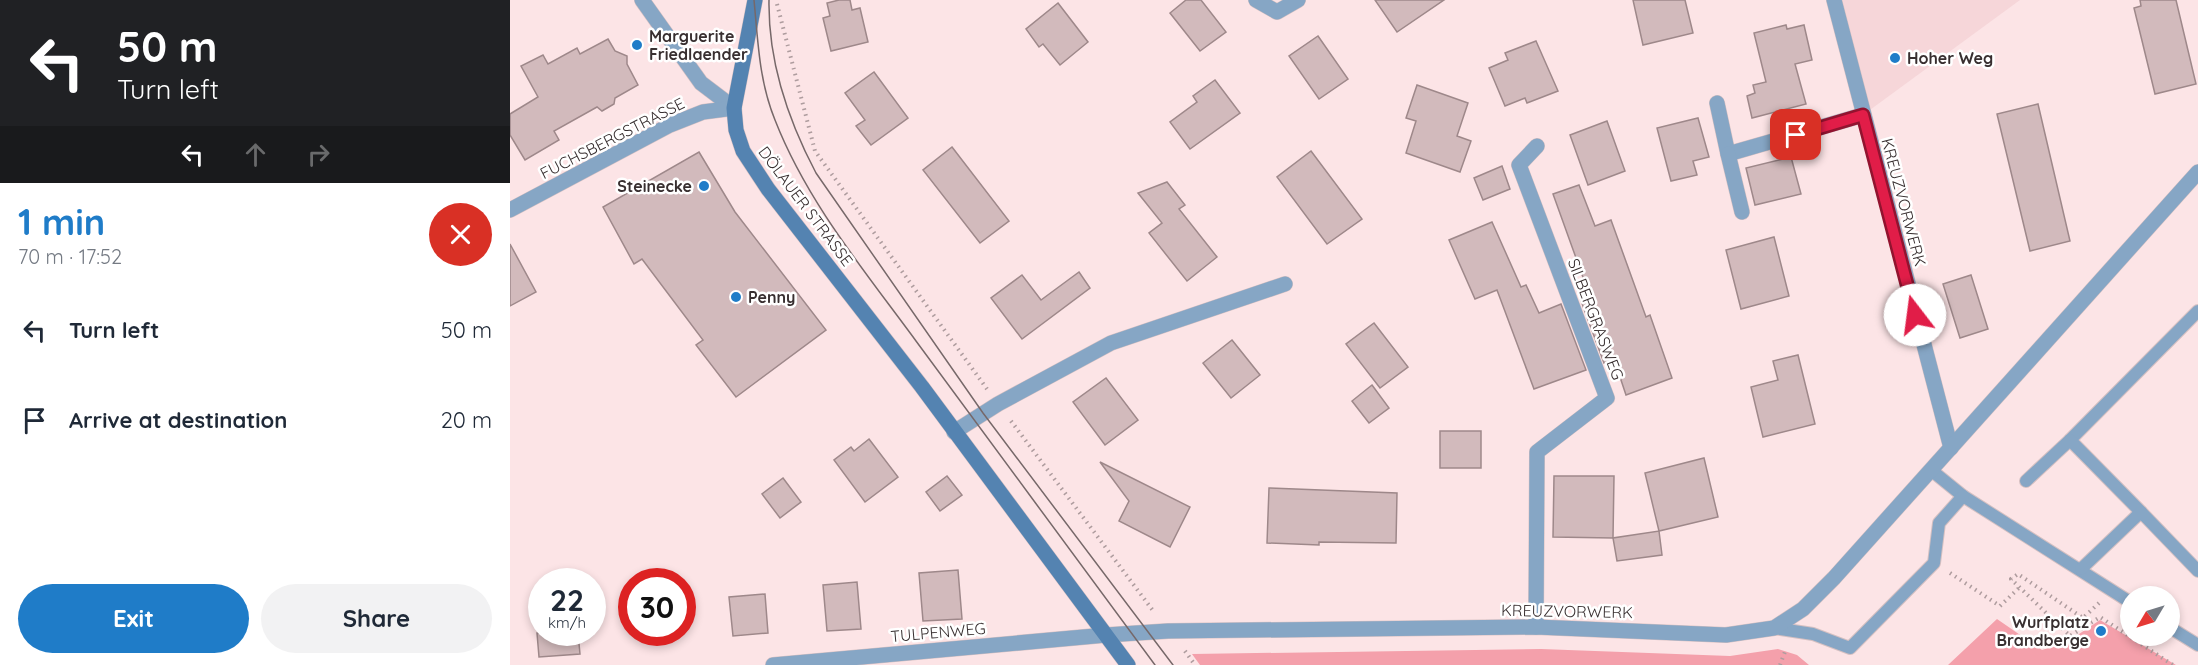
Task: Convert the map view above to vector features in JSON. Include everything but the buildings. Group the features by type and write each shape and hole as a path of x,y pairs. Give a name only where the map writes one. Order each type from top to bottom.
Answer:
{"main road":[{"name":"DÖLAUER STRASSE","path":"755,0 734,108 736,130 742,151 1128,665"}],"street":[{"path":"642,0 701,83 734,108"},
{"path":"1256,0 1277,12 1298,0"},
{"name":"KREUZVORWERK","path":"1834,0 1950,448"},
{"path":"1717,103 1742,212"},
{"name":"FUCHSBERGSTRASSE","path":"510,210 670,125 703,112 734,108"},
{"path":"1728,154 1863,115"},
{"name":"SILBERGRASWEG","path":"1536,627 1537,452 1607,398 1519,165 1538,146"},
{"name":"KREUZVORWERK","path":"1106,635 1168,631 1536,627 1726,634 1774,628 1803,609 1834,578 2198,172"},
{"path":"954,432 998,404 1111,343 1285,284"},
{"name":"TULPENWEG","path":"773,665 1106,635"}],"lane":[{"path":"2026,481 2198,311"},
{"path":"2070,440 2198,571"},
{"path":"1931,470 1963,496 2120,596"},
{"path":"1774,628 1813,634 1850,648 1934,563 1939,523 1963,496"},
{"path":"2081,569 2141,512"},
{"path":"2180,634 2198,645"}],"path":[{"path":"776,0 815,151 998,404 1168,631"},
{"path":"1934,563 2000,606 2020,587"},
{"path":"2113,591 2083,618 2018,574 2011,579 2070,636 2100,616 2173,665"}],"shaded area":[{"name":"Hoher Weg","path":"1834,0 2020,0 1863,115"},
{"name":"Wurfplatz Brandberge","path":"1997,619 2042,650 2067,642 2100,620 2120,632 2120,646 2144,646 2176,665 1948,665"},
{"path":"1541,649 1730,656 1778,649 1797,655 1809,665 1200,665 1192,654"}],"tram line":[{"path":"754,0 760,61 766,91 775,120 803,179 838,235 1155,665"},
{"path":"769,0 776,67 789,111 816,173 983,413 1173,665"}],"place":[{"name":"Marguerite Friedlaender","path":"637,45"},
{"name":"Hoher Weg","path":"1895,58"},
{"name":"Steinecke","path":"704,186"},
{"name":"Penny","path":"736,297"},
{"name":"Wurfplatz Brandberge","path":"2101,631"}],"route":[{"path":"1796,135 1863,115 1915,315"}]}
